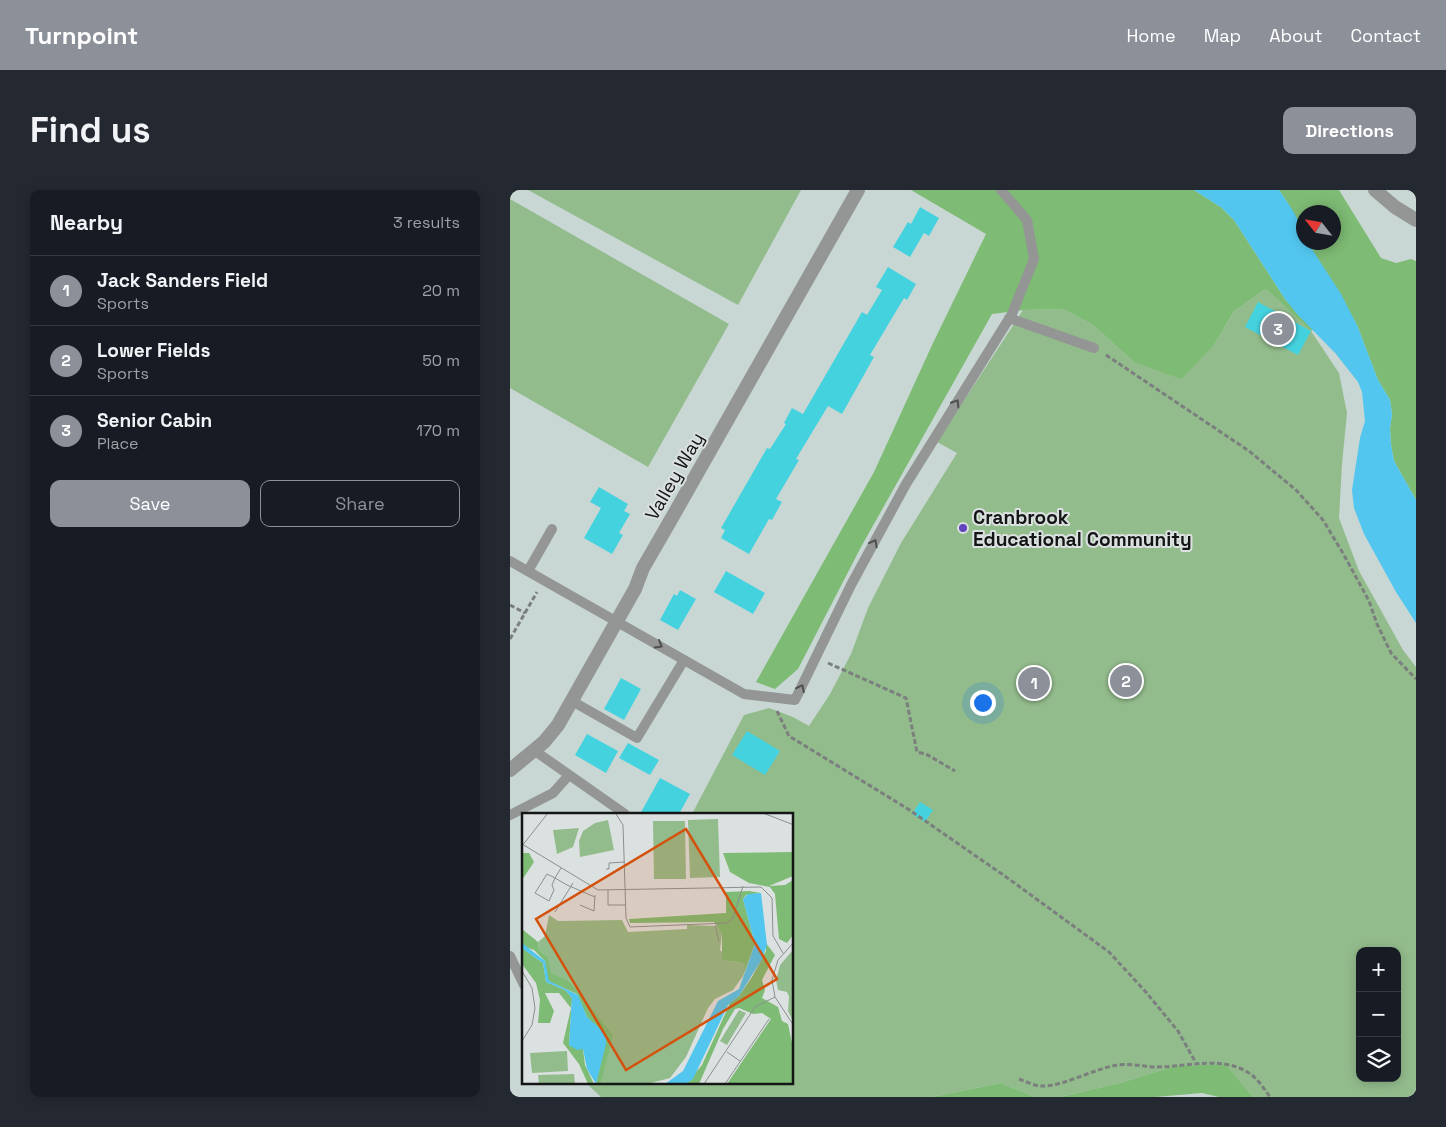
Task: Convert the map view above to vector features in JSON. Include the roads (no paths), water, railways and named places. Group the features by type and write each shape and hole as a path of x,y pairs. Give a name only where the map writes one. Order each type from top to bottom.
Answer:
{"street":[{"name":"Valley Way","path":"510,770 535,751 558,725 635,589 648,560 858,190"},
{"path":"1375,190 1395,207 1416,220"}],"lane":[{"path":"510,560 744,694 795,700 851,585 906,484 1009,318 1034,259 1027,220 1001,190"},
{"path":"1009,318 1094,348"},
{"path":"528,571 552,529"},
{"path":"572,701 637,738 684,660"},
{"path":"535,751 624,813"},
{"path":"510,815 553,793 569,775"},
{"path":"510,956 522,981"}],"water":[{"path":"1194,190 1279,190 1296,217 1296,250 1313,250 1341,294 1357,325 1378,380 1390,400 1392,414 1390,429 1391,445 1394,461 1416,500 1416,623 1396,592 1364,534 1354,508 1352,490 1360,438 1365,421 1362,392 1358,382 1336,354 1285,299 1234,220 1222,208"}],"place":[{"name":"Senior Cabin","path":"1278,329"},
{"name":"Cranbrook Educational Community","path":"963,528"},
{"name":"Lower Fields","path":"1126,681"},
{"name":"Jack Sanders Field","path":"1034,683"}]}
